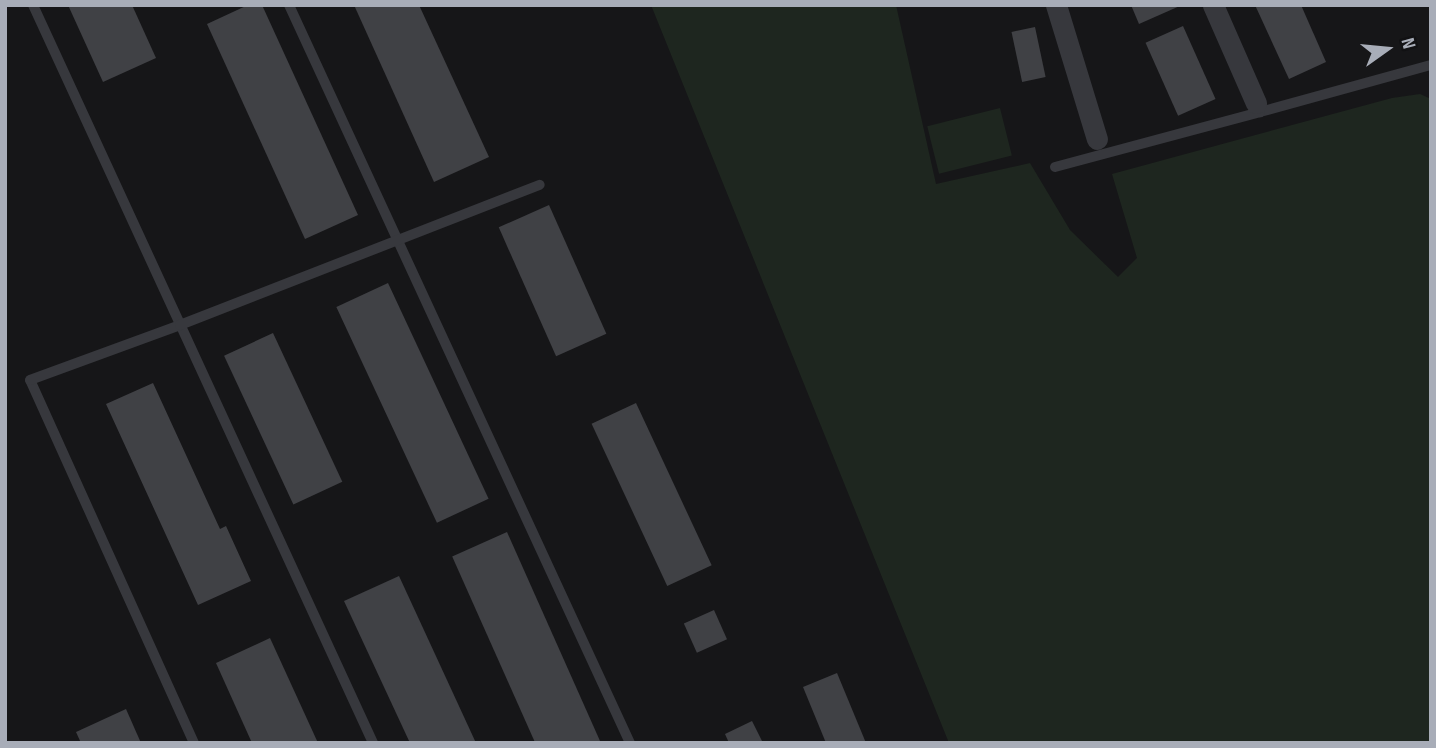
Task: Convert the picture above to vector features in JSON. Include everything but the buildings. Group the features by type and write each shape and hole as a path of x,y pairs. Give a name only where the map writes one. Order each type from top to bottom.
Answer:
{"street":[{"path":"1056,5 1097,139"},
{"path":"1213,5 1258,108"}],"lane":[{"path":"33,5 373,743"},
{"path":"289,5 630,743"},
{"path":"1055,167 1258,108 1431,65"},
{"path":"194,743 30,380 180,325 397,238 540,185"}],"shaded area":[{"path":"651,5 896,5 936,184 1030,163 1070,230 1118,277 1137,258 1112,174 1392,98 1420,94 1431,99 1431,743 949,743"},
{"path":"1000,108 1012,156 939,174 927,126"}]}
